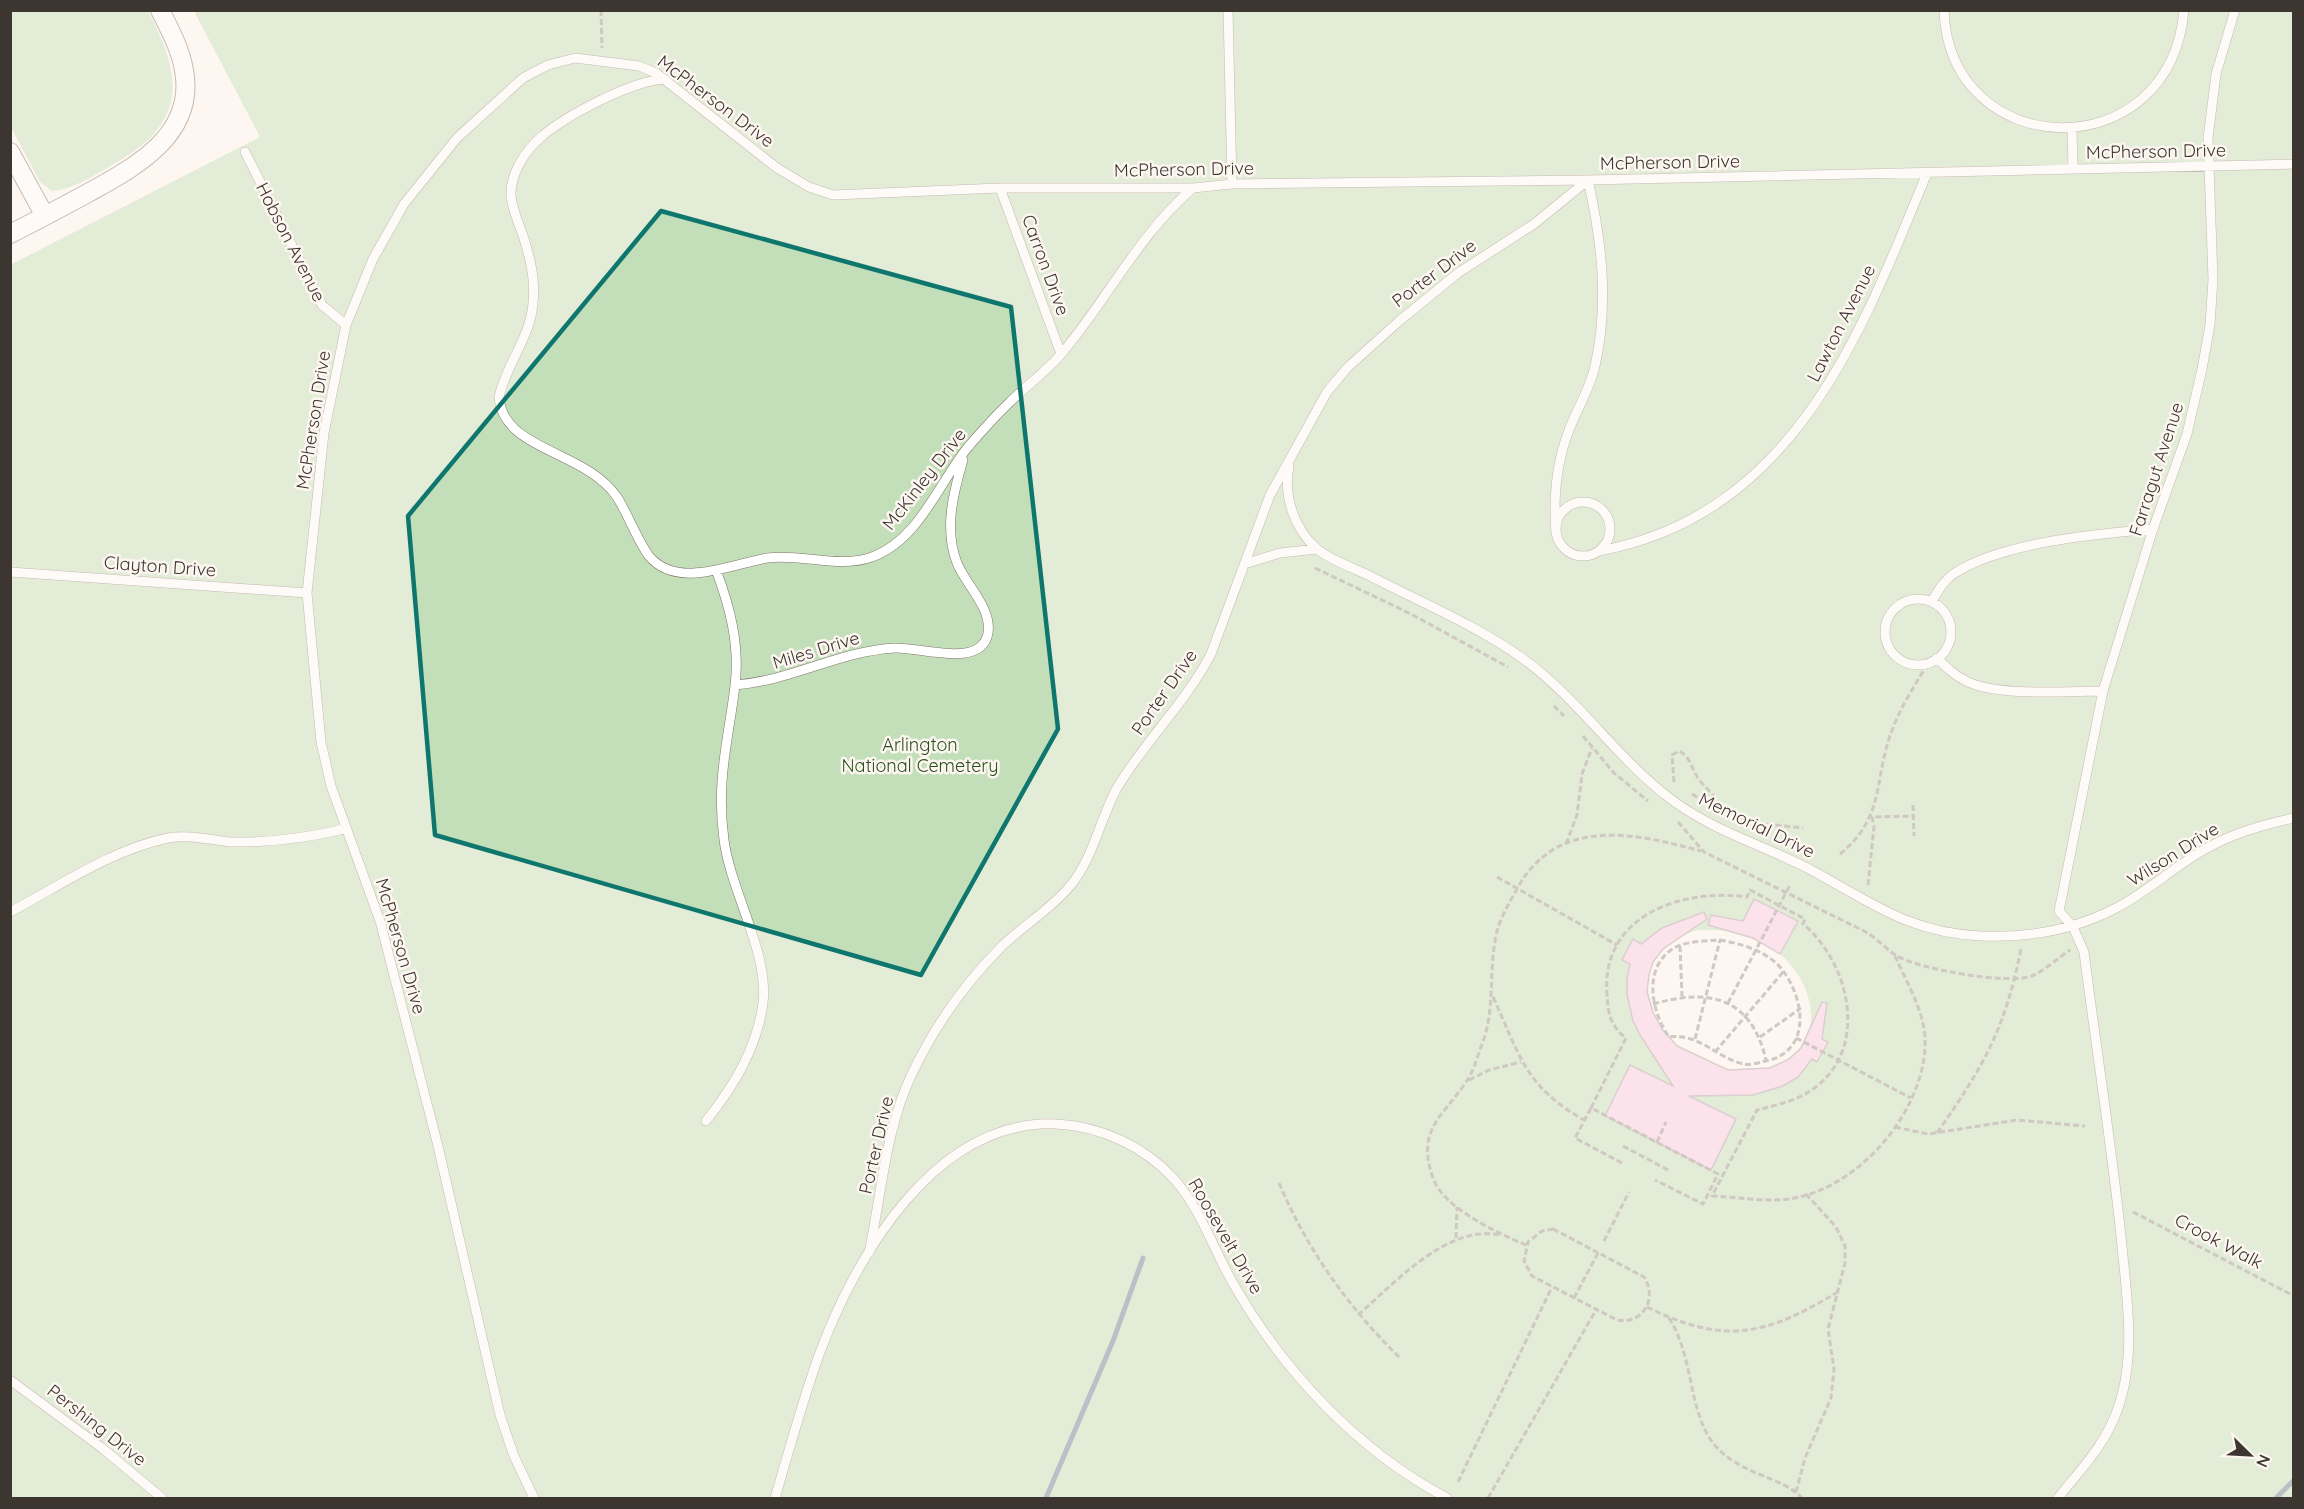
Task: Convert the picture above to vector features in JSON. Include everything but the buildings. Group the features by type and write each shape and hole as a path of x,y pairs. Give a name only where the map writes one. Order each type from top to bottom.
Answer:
{"street":[{"path":"10,234 138,166 165,140 183,108 185,72 178,44 160,10"},
{"path":"10,152 45,216"}],"lane":[{"path":"1228,10 1232,184"},
{"path":"1944,10 1948,42 1956,61 1979,94 1994,107 2030,124 2072,129 2114,118 2134,106 2152,91 2166,72 2176,52 2184,10"},
{"name":"Farragut Avenue","path":"2073,927 2059,912 2103,691 2153,529 2187,434 2210,325 2213,279 2207,167 2216,74 2235,10"},
{"name":"McPherson Drive","path":"534,1498 514,1456 501,1415 438,1146 380,921 331,786 321,742 307,593 324,433 345,325 373,259 404,204 457,138 523,78 548,65 575,58 603,59 639,66 665,79 777,168 809,187 833,195 1000,188 1193,188 1232,184 1588,180 2294,164"},
{"name":"McKinley Drive","path":"665,79 651,80 558,126 542,137 516,171 511,196 514,213 527,248 533,278 533,305 529,322 501,385 500,410 514,432 590,470 603,480 617,497 642,544 657,564 687,573 716,570 772,558 857,561 880,553 905,535 966,449 1011,401 1061,354 1140,248 1193,188"},
{"path":"2072,129 2073,169"},
{"name":"Hobson Avenue","path":"245,152 322,305 345,325"},
{"name":"Lawton Avenue","path":"1556,534 1559,543 1573,555 1591,555 1599,551 1630,545 1658,536 1706,511 1742,485 1801,424 1825,393 1890,263 1927,173"},
{"path":"1556,534 1554,509 1558,467 1570,429 1594,369 1604,311 1603,270 1588,180"},
{"name":"Porter Drive","path":"869,1253 895,1121 910,1078 924,1051 981,969 1003,945 1059,898 1077,877 1116,790 1206,663 1270,495 1327,392 1361,356 1458,273 1534,224 1588,180"},
{"name":"Carron Drive","path":"1000,188 1061,354"},
{"name":"Miles Drive","path":"735,685 764,683 847,655 882,649 909,648 964,654 975,653 984,644 988,626 985,612 957,562 950,525 951,498 966,449"},
{"path":"1244,564 1281,553 1317,549 1289,504 1286,481 1290,457"},
{"path":"1556,534 1558,516 1564,508 1579,502 1591,503 1605,513 1610,525 1608,540 1599,551"},
{"path":"1932,601 1939,589 1955,573 1989,558 2039,544 2153,529"},
{"name":"Memorial Drive","path":"1317,549 1476,630 1521,657 1559,688 1617,752 1672,800 1707,822 1812,871 1852,896 1909,923 1933,930 1978,936 2023,936 2073,927"},
{"path":"706,1121 725,1097 749,1053 759,1028 763,1000 758,957 730,871 724,840 721,801 722,760 735,685 731,609 716,570"},
{"name":"Clayton Drive","path":"10,572 307,593"},
{"path":"1910,600 1932,601 1946,615 1950,625 1947,646 1937,658 1928,663 1910,664 1891,652 1885,630 1892,611 1900,604 1910,600"},
{"path":"1937,658 1950,671 1968,682 2002,690 2103,691"},
{"name":"Wilson Drive","path":"2073,927 2131,900 2198,853 2232,836 2294,818"},
{"path":"10,912 130,848 168,838 190,836 233,842 256,841 345,829"},
{"path":"2058,1498 2103,1443 2121,1398 2126,1378 2128,1344 2126,1283 2104,1100 2084,952 2073,927"},
{"name":"Roosevelt Drive","path":"775,1498 819,1354 832,1322 869,1253 913,1192 961,1150 981,1139 1013,1128 1044,1124 1089,1128 1150,1156 1183,1190 1246,1307 1274,1348 1305,1385 1360,1438 1422,1484 1447,1498"},
{"name":"Pershing Drive","path":"10,1380 102,1448 162,1498"}],"path":[{"path":"601,10 603,59"},
{"path":"1840,854 1852,844 1872,817 1892,728 1928,663"},
{"path":"1566,844 1577,815 1582,774 1592,748"},
{"path":"1674,782 1672,755 1679,751 1688,758 1700,781 1719,803 1721,810"},
{"path":"1913,805 1914,836"},
{"path":"1872,817 1914,816"},
{"path":"1868,885 1874,826 1872,817"},
{"path":"1526,1245 1505,1236 1457,1207 1437,1189 1427,1148 1428,1135 1435,1121 1468,1080 1484,1040 1492,996 1491,972 1495,938 1505,909 1535,864 1566,844 1598,835 1630,835 1704,852"},
{"path":"1497,877 1617,945"},
{"path":"1728,1003 1790,885"},
{"path":"1622,1163 1575,1138 1626,1038 1613,1028 1608,1010 1606,984 1610,963 1617,945 1644,916 1662,905 1681,899 1704,895 1747,897 1750,890 1805,919 1803,924 1822,943 1840,976 1845,994 1848,1021 1840,1060 1832,1072 1812,1090 1797,1098 1757,1110 1712,1196 1769,1200 1822,1190 1845,1177 1868,1157 1894,1127 1911,1098 1923,1065 1924,1033 1918,1009 1895,956"},
{"path":"1937,1133 1980,1070 1998,1035 2015,977 2023,936"},
{"path":"1695,1039 1720,940"},
{"path":"1720,940 1755,949 1784,971 1801,1008 1801,1027 1785,1053 1766,1061 1746,1065 1715,1052 1695,1039 1681,1035 1669,1037 1659,1023 1653,1004 1652,988 1659,963 1669,952 1680,946 1720,940"},
{"path":"1680,946 1682,996"},
{"path":"1715,1052 1784,971"},
{"path":"1492,996 1521,1062 1539,1087 1563,1108 1584,1120"},
{"path":"1653,1004 1682,996 1705,996 1728,1003 1746,1018 1760,1037 1766,1061"},
{"path":"1760,1037 1801,1008"},
{"path":"1796,1038 1911,1098"},
{"path":"1468,1080 1489,1070 1521,1062"},
{"path":"1591,1108 1718,1174 1704,1204 1655,1180"},
{"path":"1894,1127 1908,1132 1937,1133 2017,1120 2085,1126"},
{"path":"1657,1142 1666,1122"},
{"path":"1623,1146 1670,1171"},
{"path":"1279,1183 1310,1246 1358,1315 1401,1359"},
{"path":"1604,1241 1629,1192"},
{"path":"1796,1491 1805,1458 1828,1409 1832,1392 1834,1369 1828,1329 1845,1263 1845,1246 1836,1227 1806,1194"},
{"path":"1456,1239 1457,1207"},
{"name":"Crook Walk","path":"2131,1211 2294,1296"},
{"path":"1550,1229 1599,1251 1644,1276 1650,1294 1647,1307 1640,1316 1617,1320 1596,1310 1552,1287 1527,1270 1524,1258 1526,1245 1535,1235 1550,1229"},
{"path":"1358,1315 1425,1257 1456,1239 1482,1233 1505,1236"},
{"path":"1574,1298 1599,1251"},
{"path":"1458,1482 1552,1287"},
{"path":"1647,1307 1682,1324 1712,1330 1741,1331 1759,1329 1792,1318 1837,1292"},
{"path":"1488,1498 1596,1310"},
{"path":"1669,1318 1680,1335 1699,1409 1713,1442 1750,1472 1796,1491 1802,1498"}],"highlighted area":[{"path":"661,211 1011,307 1058,729 921,975 435,835 408,516"}],"green space":[{"path":"10,11 148,11 168,59 172,80 171,99 165,117 153,134 135,150 75,185 52,191 40,182 11,127"},
{"name":"Arlington National Cemetery","path":"194,11 2293,11 2293,1498 11,1498 10,265 260,137","holes":["1698,930 1743,935 1769,946 1783,957 1805,987 1810,1004 1811,1021 1807,1037 1797,1052 1781,1063 1762,1068 1723,1069 1678,1046 1669,1038 1658,1021 1648,990 1652,964 1660,953 1682,936"]}],"waterway":[{"path":"1046,1498 1113,1341 1143,1258"},
{"path":"2276,1498 2294,1480"}]}
